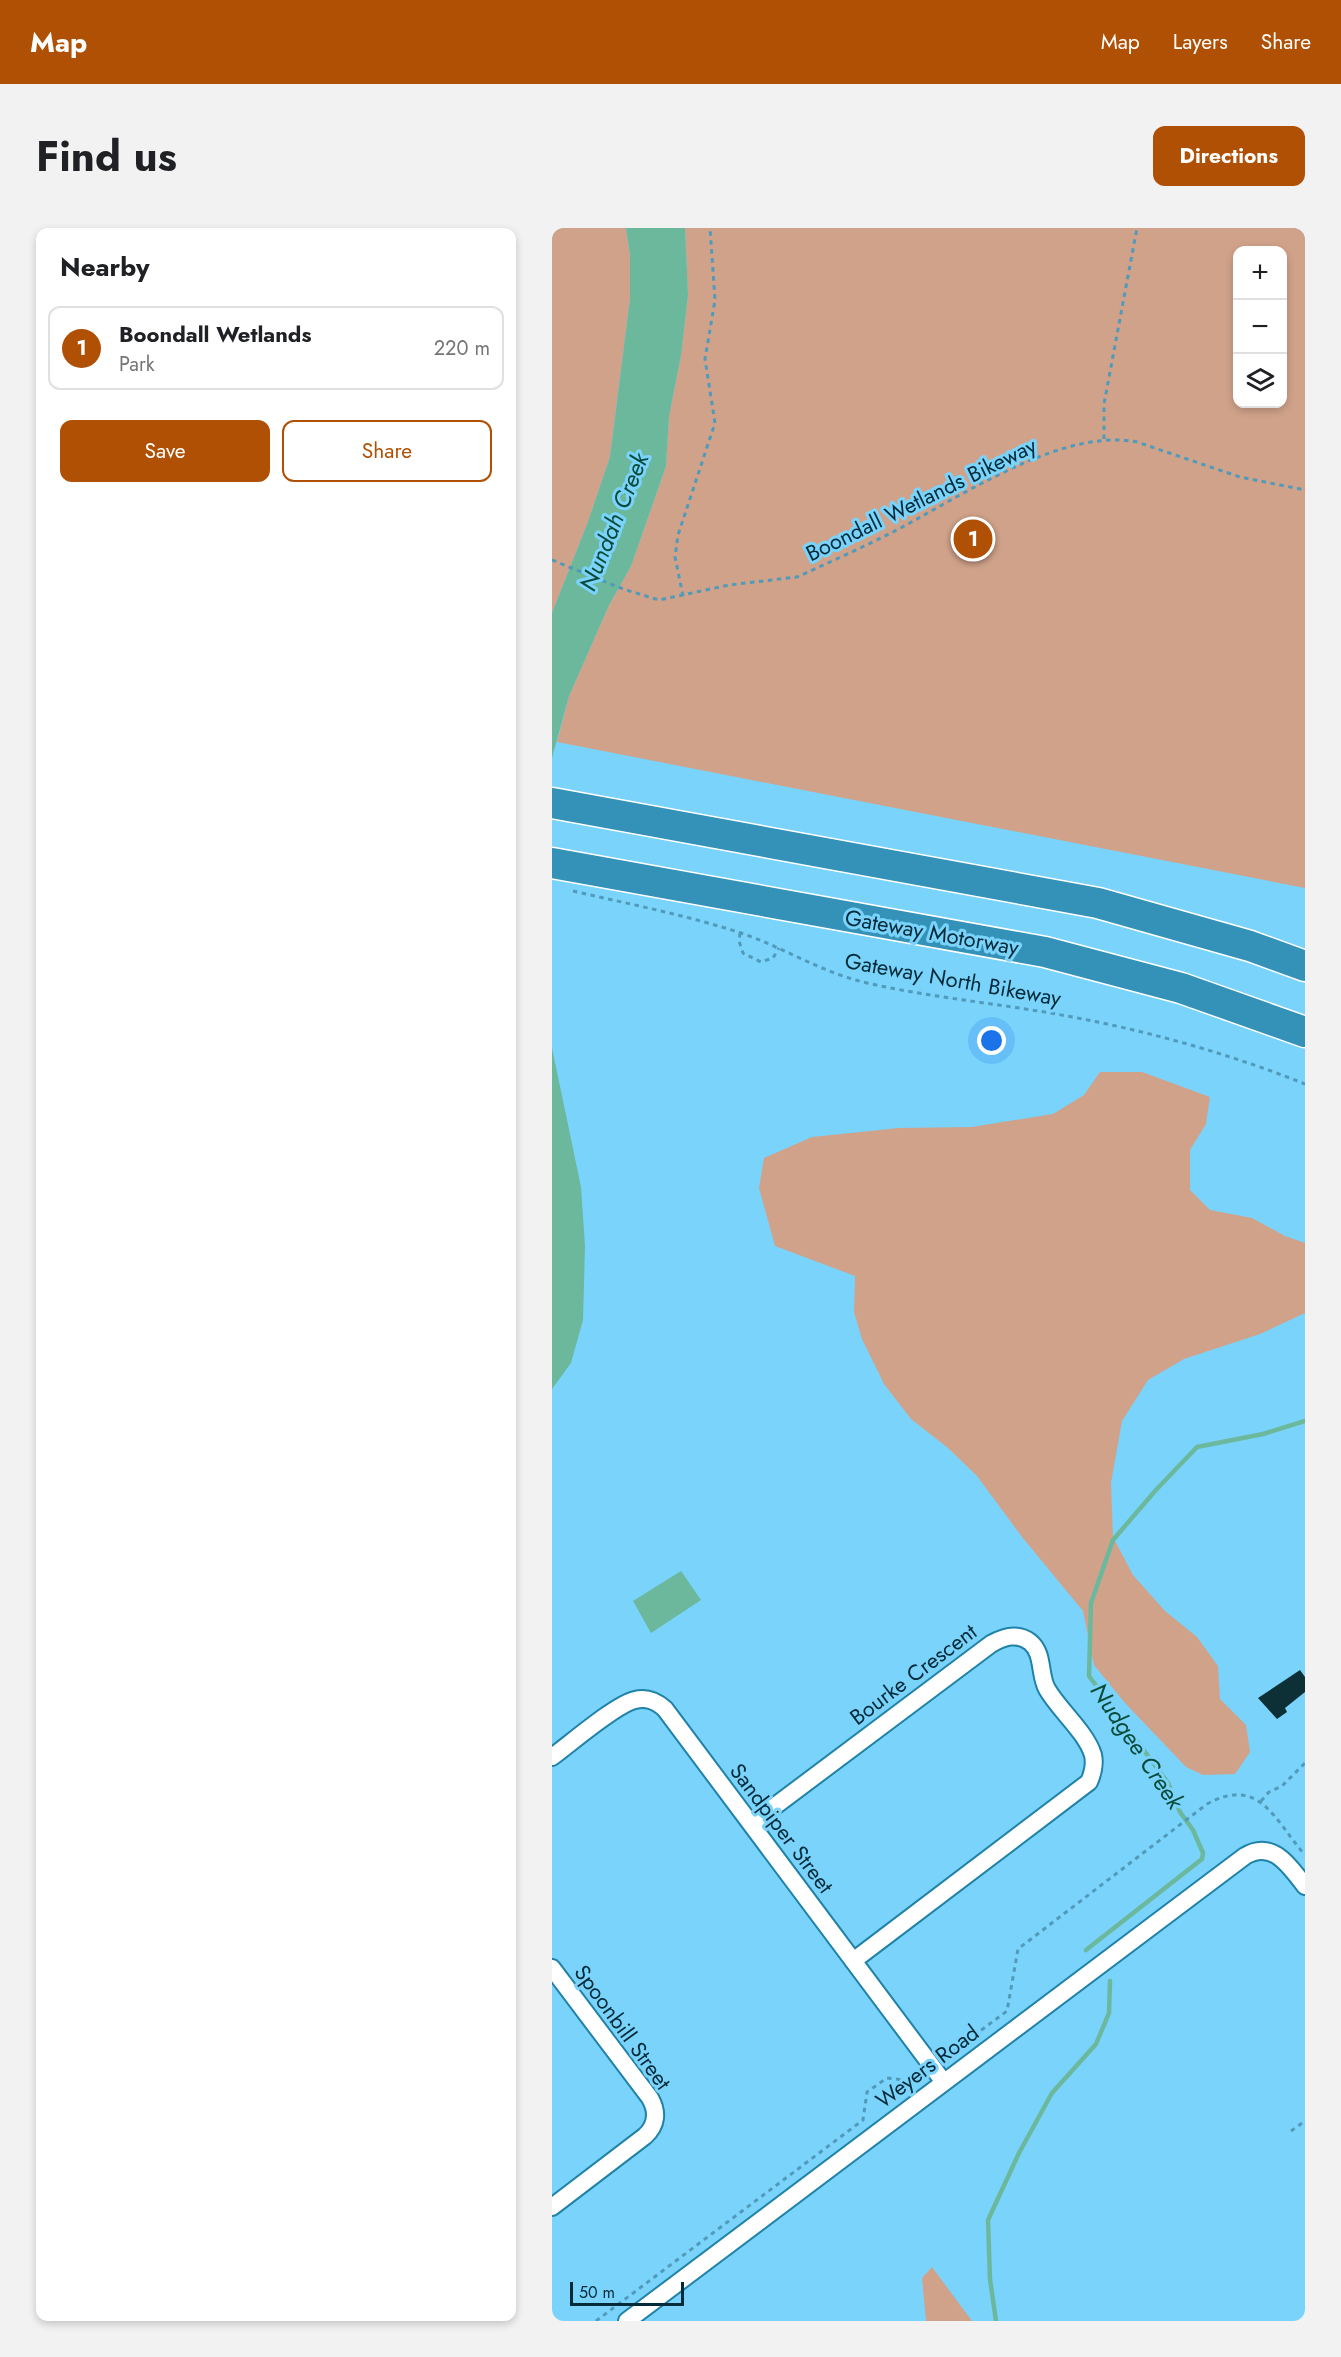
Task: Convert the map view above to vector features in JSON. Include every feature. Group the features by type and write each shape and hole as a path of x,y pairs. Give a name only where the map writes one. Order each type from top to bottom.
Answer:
{"highway":[{"path":"558,804 1098,903 1250,946 1305,966"},
{"name":"Gateway Motorway","path":"556,872 1045,952 1181,988 1260,1014 1305,1032"}],"street":[{"name":"Bourke Crescent","path":"751,1824 991,1644 1010,1636 1024,1638 1034,1646 1040,1657 1042,1679 1048,1691 1092,1752 1094,1767 1089,1782 853,1961"},
{"name":"Sandpiper Street","path":"552,1757 620,1707 634,1700 656,1701 665,1709 943,2081"},
{"name":"Weyers Road","path":"627,2321 943,2081 1236,1863 1256,1851 1266,1851 1281,1857 1305,1887"},
{"name":"Spoonbill Street","path":"552,1968 650,2098 655,2117 651,2130 645,2136 552,2206"}],"path":[{"path":"683,597 675,557 678,535 715,423 705,359 715,300 710,228"},
{"path":"1104,440 1104,404 1137,228"},
{"name":"Boondall Wetlands Bikeway","path":"552,560 651,600 683,597 729,585 797,577 888,534 1005,473 1071,447 1104,440 1121,439 1137,442 1240,477 1305,490"},
{"name":"Gateway North Bikeway","path":"556,872 740,933 842,977 902,991 1055,1014 1155,1035 1305,1084"},
{"path":"740,933 739,941 743,953 761,962 773,958 779,948"},
{"path":"1261,1801 1269,1792 1282,1786 1305,1763"},
{"path":"941,2060 1007,2011 1018,1949 1192,1818 1207,1804 1226,1796 1248,1795 1261,1801 1305,1855"},
{"path":"596,2321 862,2120 867,2092 888,2078 912,2081 923,2073"},
{"path":"1291,2131 1305,2121"}],"shaded area":[{"path":"552,228 626,228 630,255 630,299 610,457 588,522 552,613"},
{"path":"685,228 1305,228 1305,888 557,742 569,696 609,605 631,566 666,466 669,416 681,355 688,295"},
{"path":"1100,1072 1142,1072 1210,1097 1206,1124 1190,1150 1190,1190 1210,1210 1252,1218 1285,1236 1305,1243 1305,1313 1260,1334 1184,1359 1148,1380 1122,1421 1111,1483 1113,1537 1133,1575 1165,1611 1197,1637 1218,1666 1220,1699 1246,1725 1250,1752 1235,1774 1203,1775 1186,1767 1125,1703 1094,1665 1083,1611 1022,1537 977,1476 948,1448 911,1419 884,1384 862,1339 854,1312 855,1276 775,1246 759,1188 764,1158 812,1137 899,1128 972,1127 1053,1114 1084,1095"},
{"path":"932,2267 972,2321 926,2321 922,2278"}],"water":[{"name":"Nundah Creek","path":"626,228 685,228 688,295 681,355 669,416 666,466 631,566 609,605 569,696 552,758 552,613 588,522 610,457 630,299 630,255"},
{"path":"552,1048 581,1187 585,1246 583,1320 571,1363 552,1389"},
{"path":"681,1571 701,1600 651,1633 633,1601"}],"building":[{"path":"1300,1670 1305,1677 1305,1692 1285,1708 1287,1712 1277,1719 1258,1698"}],"waterway":[{"name":"Nudgee Creek","path":"1086,1950 1202,1859 1203,1853 1193,1830 1180,1812 1168,1783 1089,1676 1091,1603 1113,1540 1197,1447 1263,1434 1305,1421"},
{"name":"Nudgee Creek","path":"996,2321 990,2279 988,2220 1019,2153 1052,2093 1096,2044 1109,2013 1110,1981"}],"place":[{"name":"Boondall Wetlands","path":"973,539"}]}
